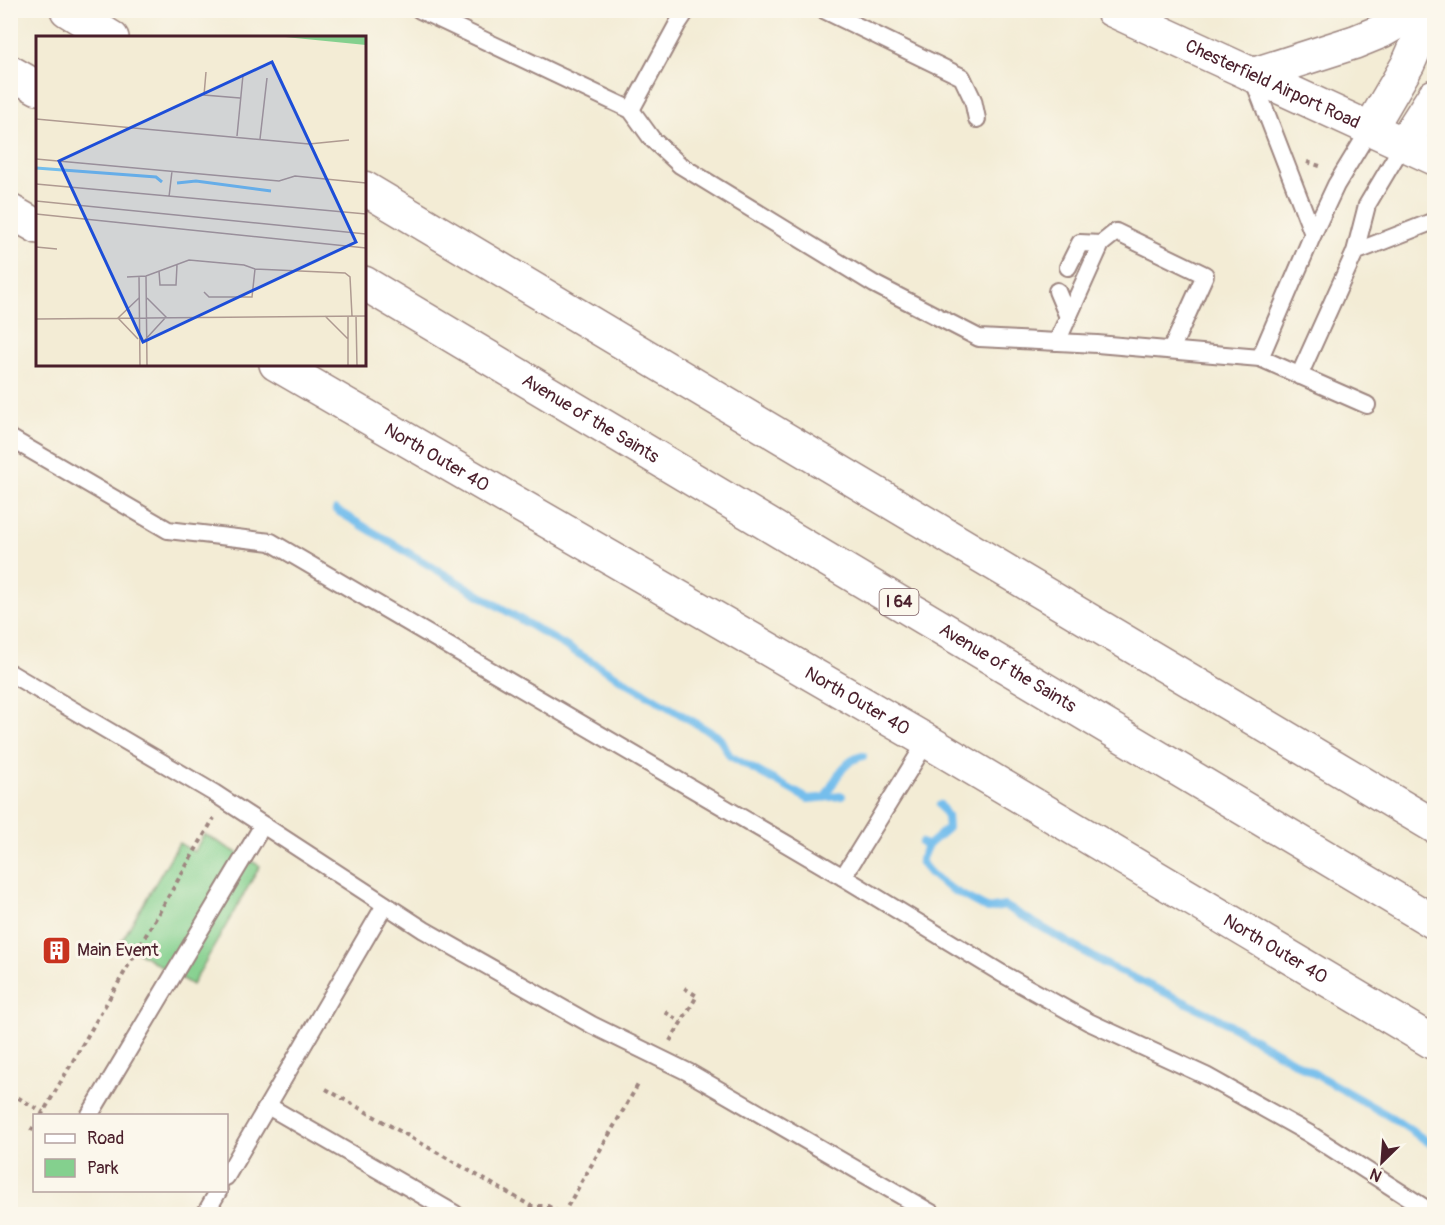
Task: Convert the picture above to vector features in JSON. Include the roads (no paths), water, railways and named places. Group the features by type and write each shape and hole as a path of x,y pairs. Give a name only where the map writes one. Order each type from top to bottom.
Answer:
{"main road":[{"path":"67,10 109,36"},
{"name":"Chesterfield Airport Road","path":"1112,10 1434,158"},
{"path":"1252,75 1355,42 1382,31 1419,10"},
{"path":"1370,129 1408,64 1432,10"},
{"path":"10,72 36,87"},
{"path":"1404,143 1434,96"},
{"path":"366,189 1434,826"},
{"path":"10,211 36,226"},
{"name":"Avenue of the Saints","path":"366,284 1434,922"},
{"name":"North Outer 40","path":"279,366 927,741 1434,1043"}],"lane":[{"path":"420,10 631,110 652,139 680,165 874,284 979,338 1260,358 1367,405"},
{"path":"631,110 687,10"},
{"path":"824,10 962,77 973,100 977,119"},
{"path":"1252,75 1313,234"},
{"path":"1260,358 1336,185 1370,129"},
{"path":"1299,376 1355,252 1367,205 1404,143"},
{"path":"1355,252 1434,221"},
{"path":"1057,342 1101,244 1116,232 1205,274 1171,350"},
{"path":"1068,267 1080,243 1101,244"},
{"path":"1057,291 1068,317"},
{"path":"10,438 168,530 271,542 843,877 1001,973 1089,1022 1206,1076 1308,1133 1434,1215"},
{"path":"10,673 224,800 424,930 592,1024 688,1072 933,1215"},
{"path":"843,877 927,741"},
{"path":"90,1114 263,825"},
{"path":"228,1174 385,905"},
{"path":"268,1106 455,1215"},
{"path":"205,1215 218,1192"}],"waterway":[{"path":"336,510 719,737 730,756 808,799 842,796"},
{"path":"825,797 845,767 856,758 863,756"},
{"path":"927,846 948,828 947,816 940,805"},
{"path":"922,843 927,846 921,861 934,876 951,889 988,909 1005,906 1107,965 1214,1016 1394,1119 1434,1146"}],"place":[{"name":"Main Event","path":"56,950"}]}
